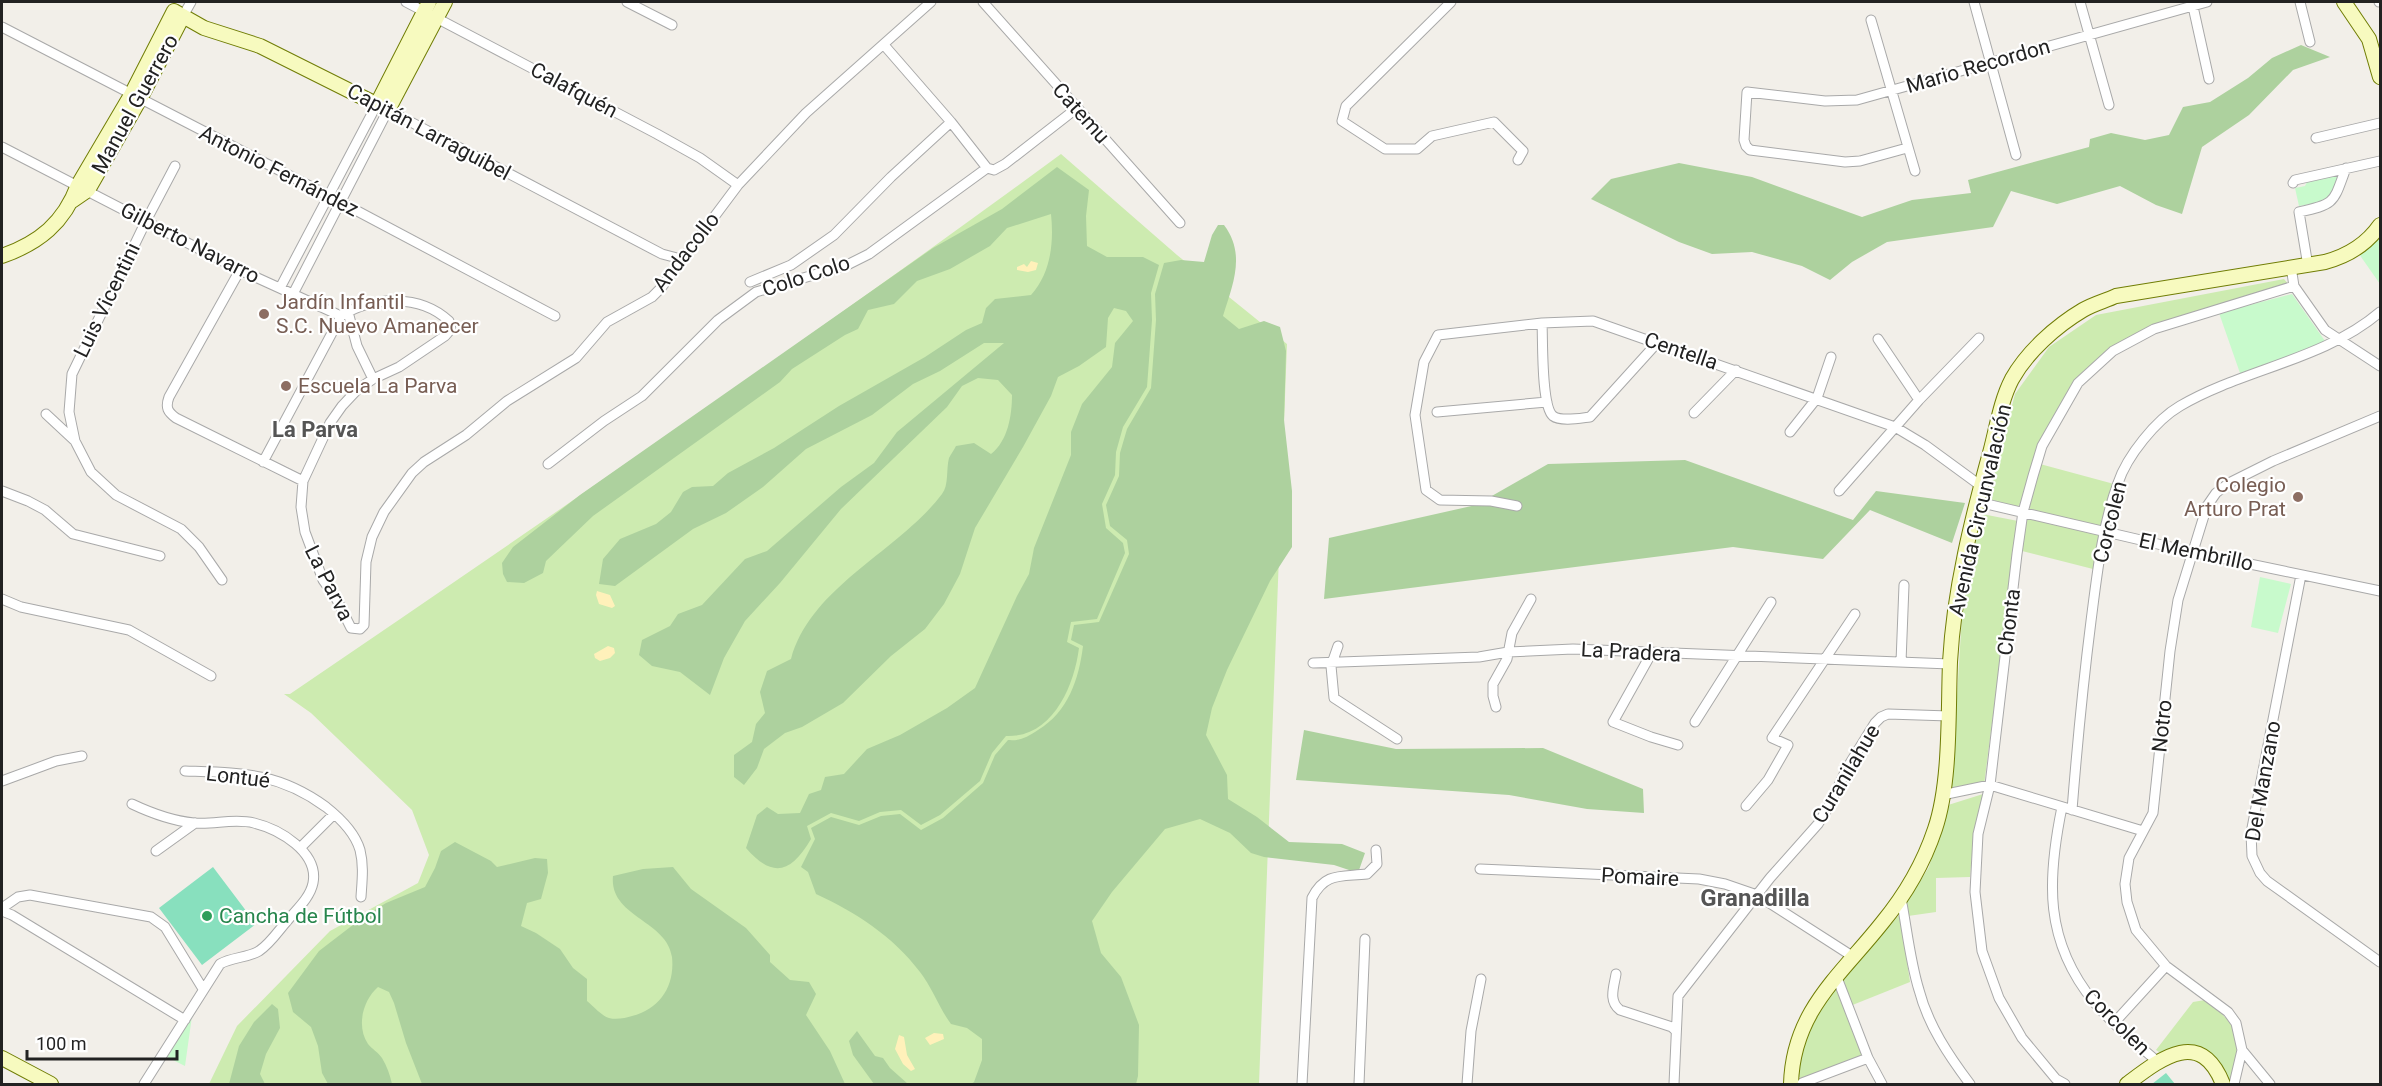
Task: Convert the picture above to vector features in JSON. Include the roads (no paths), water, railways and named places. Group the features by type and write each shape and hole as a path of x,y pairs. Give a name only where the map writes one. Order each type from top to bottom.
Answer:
{"street":[{"name":"Calafquén","path":"406,2 430,10 657,134 700,158 738,185"},
{"path":"293,294 340,202 382,107 430,10 445,2"},
{"path":"627,2 672,25"},
{"name":"Andacollo","path":"355,630 364,625 366,562 372,537 384,512 412,474 424,462 466,435 507,401 576,357 607,322 652,297 738,185 806,113 931,2"},
{"name":"Catemu","path":"983,2 1180,223"},
{"path":"1451,2 1346,106 1342,121 1385,149 1417,149 1432,136 1494,122 1523,151 1518,160"},
{"path":"1974,2 2016,155"},
{"path":"2080,2 2109,105"},
{"name":"Mario Recordon","path":"1908,148 1845,162 1750,150 1744,140 1746,92 1842,102 1857,100 2192,3 2207,2"},
{"path":"2300,2 2310,42"},
{"path":"2343,2 2369,39 2380,77"},
{"path":"2192,3 2209,79"},
{"name":"Manuel Guerrero","path":"2,256 24,248 44,236 83,188 183,6"},
{"name":"Capitán Larraguibel","path":"183,6 210,31 260,46 382,107 662,254 681,259"},
{"path":"1871,20 1915,171"},
{"name":"Antonio Fernández","path":"2,27 328,195 555,316"},
{"path":"884,45 951,122 987,168"},
{"path":"280,288 328,195 382,107"},
{"name":"Colo Colo","path":"548,464 580,438 642,396 718,320 744,300 756,292 847,265 869,254 987,168 994,170 1005,164 1077,108"},
{"name":"Colo Colo","path":"750,282 791,265 834,235 891,177 951,122"},
{"path":"2316,138 2380,123"},
{"name":"Gilberto Navarro","path":"2,147 240,270 345,314"},
{"path":"2293,183 2295,180 2380,161"},
{"name":"Luis Vicentini","path":"75,441 69,412 72,374 175,166"},
{"path":"2308,266 2299,212 2331,203 2336,196 2346,168"},
{"name":"Avenida Circunvalación","path":"1798,1084 1794,1052 1810,1014 1836,975 1881,924 1913,882 1930,845 1942,795 1949,716 1950,664 1958,593 1981,486 2011,380 2025,360 2055,330 2084,309 2116,296 2308,266 2334,259 2350,252 2369,238 2380,225"},
{"path":"2291,267 2294,286 2325,330 2380,366"},
{"path":"240,270 169,398 168,412 303,482"},
{"name":"Chonta","path":"2065,1084 2056,1079 2022,1038 1999,998 1982,951 1975,892 1978,834 1990,786 2024,512 2039,456 2053,425 2078,383 2107,355 2154,329 2294,286"},
{"name":"La Parva","path":"345,314 357,307 371,304 391,301 406,302 437,312 449,321 451,329 445,336 399,367 373,379 357,390 342,405 330,423 303,482 301,507 305,532 314,561 351,628 355,630"},
{"name":"Corcolen","path":"2072,810 2078,729 2097,573 2105,532 2118,482 2123,472 2160,421 2179,407 2202,395 2337,339 2363,325 2380,312"},
{"path":"263,462 345,314"},
{"path":"345,314 373,379"},
{"name":"Centella","path":"1517,506 1491,501 1440,500 1426,489 1414,415 1424,362 1438,335 1542,323 1593,321 1895,427 1925,445 1981,486"},
{"path":"1542,323 1546,402 1553,416 1558,418 1590,417 1657,343"},
{"path":"1839,491 1919,400 1979,338"},
{"path":"1878,339 1919,400"},
{"path":"1790,432 1817,398 1831,357"},
{"path":"1694,413 1736,370"},
{"path":"1437,412 1546,402"},
{"path":"46,414 75,441 91,472 129,503 181,528 199,547 222,580"},
{"name":"Notro","path":"2270,1084 2242,1050 2236,1023 2228,1012 2166,966 2145,944 2136,930 2127,902 2126,871 2129,858 2153,813 2170,651 2178,600 2207,506 2216,493 2229,483 2273,461 2380,416"},
{"path":"2,491 45,510 73,534 160,555"},
{"name":"El Membrillo","path":"1978,502 2192,552 2380,591"},
{"name":"Del Manzano","path":"2301,575 2251,832 2252,856 2260,873 2279,891 2380,962"},
{"path":"1901,662 1904,585"},
{"path":"1496,707 1493,684 1505,664 1512,633 1531,599"},
{"path":"2,600 21,607 129,630 211,676"},
{"path":"1695,722 1771,602"},
{"path":"2,608 21,607"},
{"path":"1746,806 1768,780 1788,745 1772,738 1855,614"},
{"path":"1338,646 1332,663 1336,700 1397,739"},
{"name":"La Pradera","path":"1313,663 1479,657 1508,652 1573,649 1650,654 1950,664"},
{"path":"1650,654 1613,722 1678,745"},
{"name":"Curanilahue","path":"1676,1030 1678,996 1757,895 1818,824 1847,768 1875,723 1888,714 1949,716"},
{"path":"2,781 56,760 82,756"},
{"name":"Lontué","path":"185,771 268,777 288,784 313,798 334,814 350,831 359,849 363,869 361,897"},
{"path":"1942,795 1990,786 2143,831"},
{"path":"132,804 148,812 195,823 232,820 253,823 276,831 300,848 308,858 313,872 313,884 307,897 258,951 229,958 220,964 144,1084"},
{"name":"Corcolen","path":"2062,807 2052,864 2051,888 2054,916 2062,949 2075,977 2095,1004 2158,1062"},
{"path":"300,848 334,814"},
{"path":"156,851 195,823"},
{"path":"1302,1084 1312,898 1317,887 1327,878 1367,874 1377,864 1376,850"},
{"name":"Pomaire","path":"1480,869 1699,879 1725,884 1757,895 1852,956"},
{"path":"184,1020 2,909 18,897 30,895 151,917 165,927 203,989"},
{"path":"1901,898 1919,991 1937,1034 1970,1084"},
{"path":"1359,1084 1365,939"},
{"path":"2114,1023 2166,966"},
{"path":"1616,974 1612,1000 1615,1006 1620,1010 1676,1030 1674,1084"},
{"path":"1836,975 1868,1058 1882,1084"},
{"path":"1467,1084 1471,1031 1481,979"},
{"path":"2234,1084 2242,1050"},
{"path":"2127,1084 2158,1062 2177,1053 2189,1052 2200,1056 2217,1071 2223,1084"},
{"path":"2,1058 51,1084"},
{"path":"1798,1084 1868,1058"}],"place":[{"name":"Jardín Infantil S.C. Nuevo Amanecer","path":"264,314"},
{"name":"Escuela La Parva","path":"286,386"},
{"name":"Colegio Arturo Prat","path":"2298,497"},
{"name":"Cancha de Fútbol","path":"207,916"}],"district":[{"name":"La Parva","path":"315,429"},
{"name":"Granadilla","path":"1755,898"}]}
